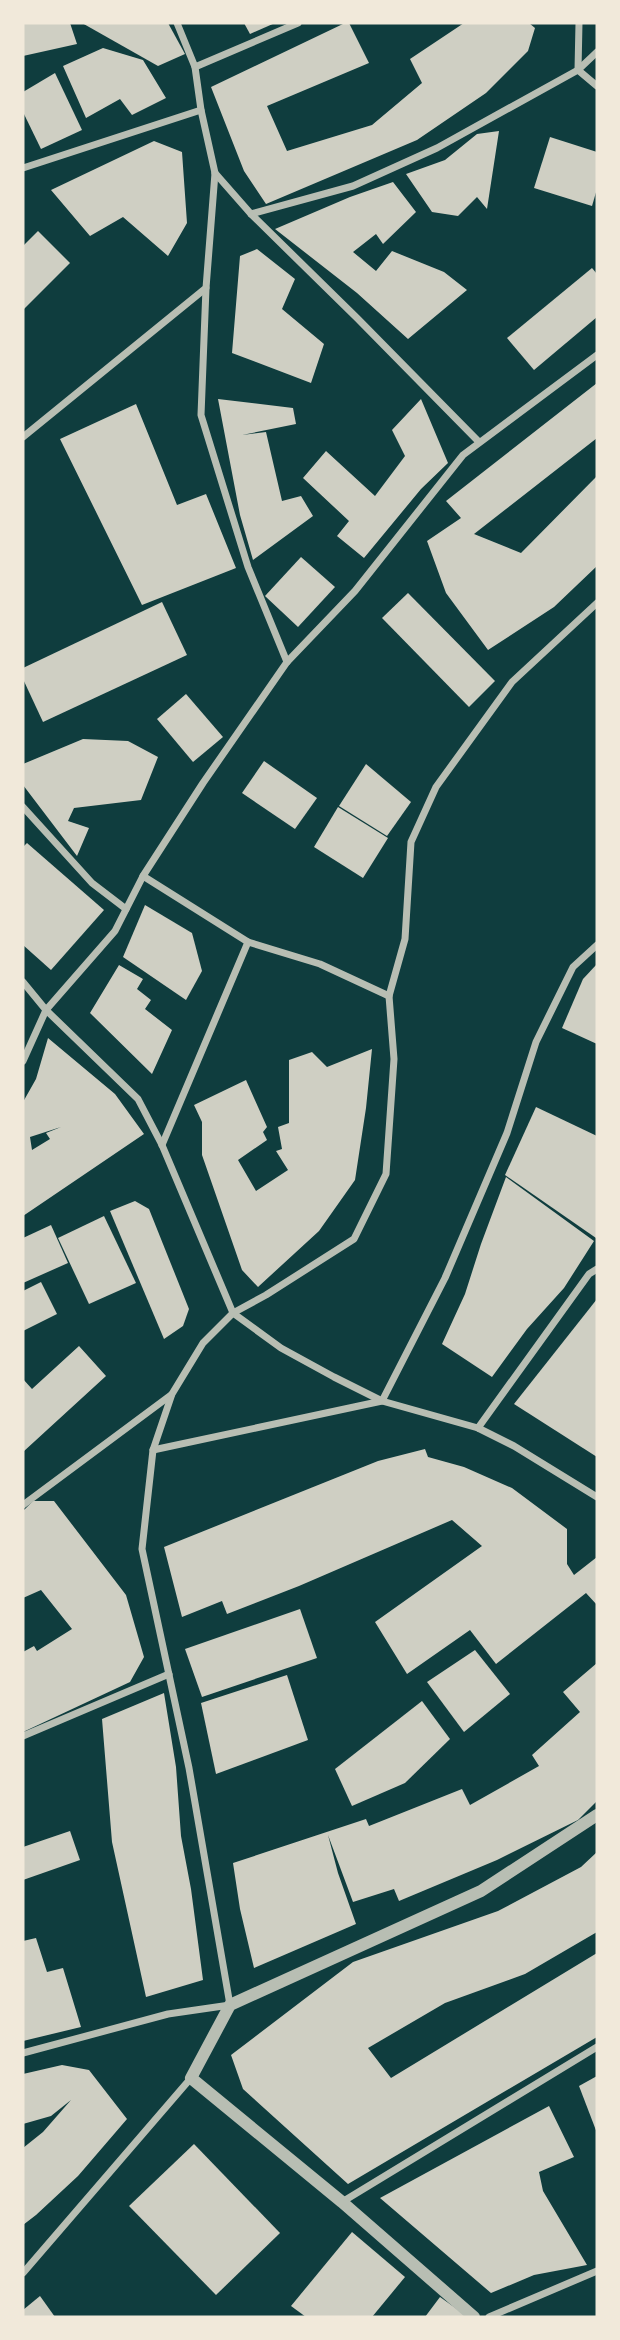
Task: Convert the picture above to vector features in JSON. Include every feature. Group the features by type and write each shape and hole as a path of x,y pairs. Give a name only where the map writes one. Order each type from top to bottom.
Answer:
{"street":[{"path":"177,23 195,67 215,173 206,288 201,415 248,567 288,662"},
{"path":"195,67 298,23"},
{"path":"579,23 578,69 597,86"},
{"path":"251,214 353,186 437,148 578,69 597,52"},
{"path":"23,168 201,110"},
{"path":"215,173 251,214 479,442"},
{"path":"23,437 206,288"},
{"path":"23,1061 46,1010 115,931 143,876 288,662 355,590 463,454 597,355"},
{"path":"23,2273 191,2078 230,2005 189,1768 142,1549 153,1450 172,1394 203,1343 233,1313 354,1239 386,1174 394,1059 389,996 405,939 411,842 436,787 512,682 597,603"},
{"path":"23,807 92,883 126,909"},
{"path":"143,876 248,942 320,964 389,996"},
{"path":"162,1145 248,942"},
{"path":"382,1401 445,1278 506,1133 536,1042 573,967 597,945"},
{"path":"23,982 46,1010 138,1099 162,1145 233,1313 281,1348 382,1401 478,1428 514,1446 597,1497"},
{"path":"478,1428 589,1274 597,1269"},
{"path":"23,1505 172,1394"},
{"path":"153,1450 382,1401"},
{"path":"23,1735 169,1674"},
{"path":"23,2053 168,2014 230,2005 481,1891 597,1815"},
{"path":"342,2202 597,2047"},
{"path":"191,2078 342,2202 474,2317"},
{"path":"489,2317 597,2271"}],"building":[{"path":"23,23 70,23 77,44 23,56"},
{"path":"82,23 168,23 185,54 158,66"},
{"path":"244,23 275,23 250,34"},
{"path":"349,23 369,63 267,106 287,151 372,125 422,83 410,59 464,23 529,23 535,28 528,51 486,93 417,140 266,204 244,171 211,87"},
{"path":"103,48 143,60 166,98 132,115 120,99 86,118 63,66"},
{"path":"55,73 82,130 41,149 23,112 23,92"},
{"path":"499,131 487,209 477,197 458,216 432,212 406,174 445,160 477,134"},
{"path":"550,137 597,152 597,189 592,206 534,188"},
{"path":"154,141 182,152 187,223 168,256 123,217 90,236 51,190"},
{"path":"393,182 416,212 383,244 376,234 353,252 376,271 392,251 444,272 467,290 408,339 357,293 275,229"},
{"path":"38,231 70,263 23,310 23,246"},
{"path":"257,249 295,279 282,309 324,344 311,383 232,353 240,256"},
{"path":"592,268 597,274 597,317 534,370 507,338"},
{"path":"597,383 597,438 474,534 521,553 597,476 597,566 554,607 488,650 446,593 427,541 461,518 446,501"},
{"path":"218,399 293,408 296,424 242,435 266,432 282,501 301,496 313,516 253,560 240,515"},
{"path":"421,399 448,463 421,489 364,558 337,536 349,521 303,478 326,451 375,496 405,456 392,430"},
{"path":"136,404 177,505 206,494 236,568 142,605 60,439"},
{"path":"301,557 335,587 298,627 265,596"},
{"path":"408,593 495,681 469,707 382,618"},
{"path":"162,602 187,655 43,722 23,679 23,668"},
{"path":"186,694 223,737 193,762 157,719"},
{"path":"83,739 128,741 158,757 141,800 74,808 68,821 89,828 77,856 23,785 23,764"},
{"path":"264,761 317,798 295,829 242,793"},
{"path":"366,764 411,802 387,836 339,806"},
{"path":"338,807 388,838 363,878 314,847"},
{"path":"27,843 104,910 51,970 23,945 23,847"},
{"path":"145,905 192,933 202,971 186,1000 123,957"},
{"path":"597,964 597,1044 562,1028 583,979"},
{"path":"119,965 143,979 137,989 151,1000 145,1009 172,1030 152,1074 90,1013"},
{"path":"48,1038 115,1094 144,1134 23,1216 23,1102 36,1079","holes":["61,1127 46,1133 50,1139 32,1150 30,1137"]},
{"path":"372,1049 355,1180 319,1231 258,1287 242,1270 202,1155 202,1122 194,1105 246,1080 267,1127 263,1132 267,1140 238,1160 256,1191 288,1170 276,1151 282,1149 278,1127 289,1123 289,1060 312,1052 327,1067"},
{"path":"536,1107 597,1136 596,1238 505,1175"},
{"path":"506,1177 594,1241 564,1288 527,1329 492,1377 442,1344 465,1294"},
{"path":"135,1201 149,1209 189,1309 183,1326 164,1339 110,1211"},
{"path":"104,1216 136,1283 89,1304 58,1238"},
{"path":"51,1225 68,1263 23,1283 23,1238"},
{"path":"41,1282 57,1314 23,1331 23,1291"},
{"path":"597,1299 597,1457 514,1404"},
{"path":"79,1346 106,1376 23,1452 23,1379 32,1389"},
{"path":"425,1449 428,1457 464,1467 512,1488 567,1529 567,1564 574,1575 597,1557 597,1605 586,1593 496,1664 470,1630 407,1674 375,1622 482,1546 452,1520 227,1614 222,1601 182,1617 164,1547 378,1461"},
{"path":"33,1501 54,1501 126,1595 144,1657 130,1682 23,1732 23,1652 34,1646 37,1651 72,1629 41,1590 23,1598 23,1511"},
{"path":"300,1609 317,1658 202,1697 185,1649"},
{"path":"475,1650 510,1694 464,1732 427,1682"},
{"path":"597,1663 597,1801 578,1820 497,1860 399,1901 394,1889 353,1902 328,1835 356,1924 254,1968 240,1909 233,1863 366,1819 369,1826 462,1789 470,1805 539,1766 532,1755 580,1712 563,1692"},
{"path":"287,1675 308,1740 216,1774 201,1703"},
{"path":"164,1693 176,1767 181,1836 203,1980 146,1997 112,1842 102,1719"},
{"path":"422,1701 450,1739 405,1783 352,1806 335,1769"},
{"path":"70,1831 80,1860 23,1880 23,1847"},
{"path":"597,1852 597,1932 525,1974 445,2003 368,2048 391,2078 597,1953 597,2037 348,2184 243,2089 231,2055 353,1962 498,1911 581,1867"},
{"path":"36,1938 47,1972 63,1968 81,2027 23,2041 23,1941"},
{"path":"62,2065 89,2070 127,2119 78,2176 23,2225 23,2148 43,2132 71,2100 51,2116 23,2124 23,2074"},
{"path":"597,2076 597,2133 579,2086"},
{"path":"549,2106 574,2157 539,2172 543,2191 587,2265 534,2275 491,2293 380,2198"},
{"path":"194,2144 280,2233 216,2295 129,2206"},
{"path":"352,2232 405,2277 372,2317 306,2317 291,2306"},
{"path":"40,2296 55,2317 23,2317 23,2310"},
{"path":"440,2297 468,2317 425,2317"}]}
